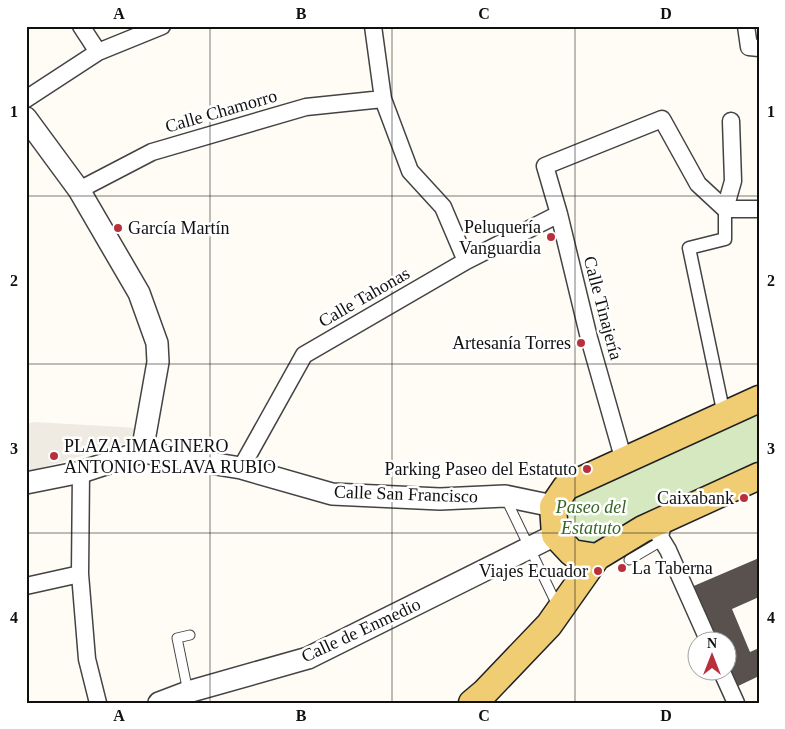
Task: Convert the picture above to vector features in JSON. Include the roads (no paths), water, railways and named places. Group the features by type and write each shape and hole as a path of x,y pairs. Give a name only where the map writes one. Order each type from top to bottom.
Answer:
{"main road":[{"path":"560,611 572,572 553,506 566,487 759,399"},
{"path":"472,703 485,692 560,611 597,557 643,529 662,529 759,476"},
{"path":"563,544 597,557"}],"street":[{"path":"81,26 98,52"},
{"path":"26,99 98,52 162,26"},
{"path":"746,26 749,47 759,48"},
{"path":"377,28 383,100 410,171 443,207 466,261"},
{"name":"Calle Chamorro","path":"79,190 152,152 306,107 383,100"},
{"path":"26,118 79,190 139,293 157,343 158,362 142,452"},
{"name":"Calle Tinajería","path":"624,461 589,338 559,214 545,166 662,119 698,184 725,209"},
{"path":"724,415 689,248 725,239 725,209 733,181 731,121"},
{"path":"725,209 759,209"},
{"name":"Calle Tahonas","path":"241,468 304,355 466,261 559,214"},
{"name":"Calle San Francisco","path":"26,483 81,472 142,452 241,468 332,494 440,499 505,496 553,506"},
{"path":"81,472 80,574 87,659 98,703"},
{"path":"662,529 668,550 705,632"},
{"name":"Calle de Enmedio","path":"158,703 188,692 308,658 530,548 563,544"},
{"path":"26,586 80,574"},
{"path":"727,682 736,703"}],"lane":[{"path":"582,470 603,462 624,461"},
{"path":"505,496 560,611"},
{"path":"629,560 658,542 662,529"},
{"path":"188,692 177,638 190,635"}],"place":[{"name":"García Martín","path":"118,228"},
{"name":"Peluquería Vanguardia","path":"551,237"},
{"name":"Artesanía Torres","path":"581,343"},
{"name":"PLAZA IMAGINERO ANTONIO ESLAVA RUBIO","path":"54,456"},
{"name":"Parking Paseo del Estatuto","path":"587,469"},
{"name":"Caixabank","path":"744,498"},
{"name":"La Taberna","path":"622,568"},
{"name":"Viajes Ecuador","path":"598,571"}],"park label":[{"name":"Paseo del Estatuto","path":"591,517"}]}
